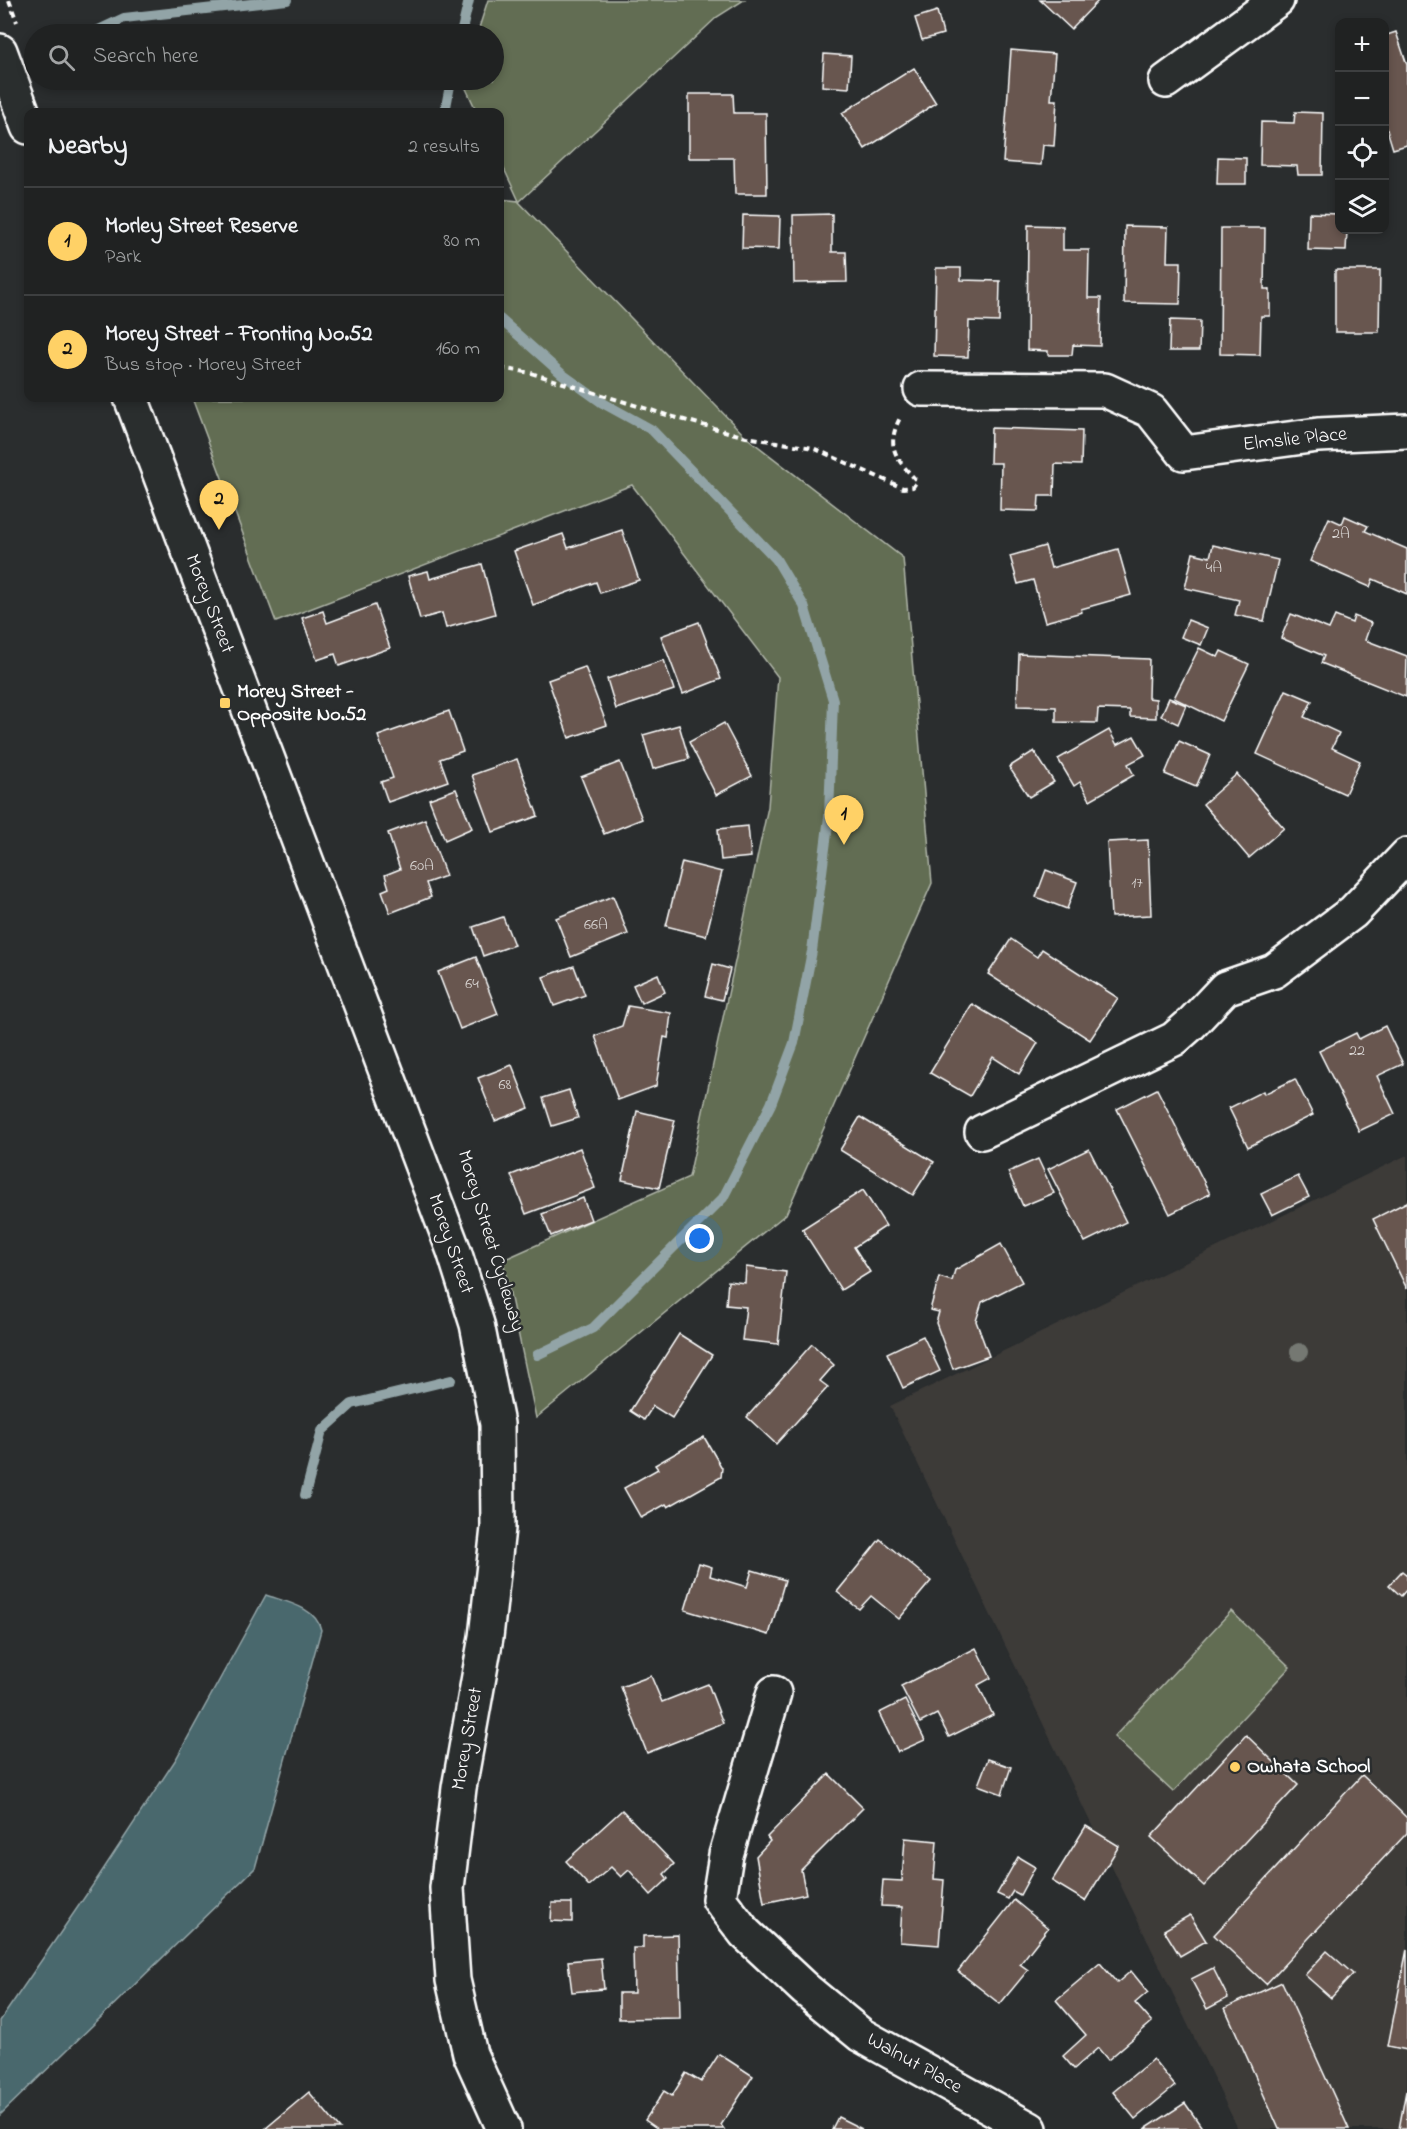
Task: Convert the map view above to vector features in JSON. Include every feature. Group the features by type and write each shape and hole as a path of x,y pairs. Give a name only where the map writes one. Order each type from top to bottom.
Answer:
{"street":[{"path":"1166,81 1276,0"},
{"path":"0,51 24,116"},
{"name":"Elmslie Place","path":"915,401 1105,390 1151,411 1184,453 1318,435 1407,431"},
{"name":"Morey Street","path":"133,402 454,1251 477,1324 497,1424 498,1528 486,1637 459,1788 447,1888 453,1980 470,2054 504,2129"},
{"path":"981,1132 1174,1039 1225,988 1274,971 1353,912 1407,855"},
{"name":"Walnut Place","path":"774,1693 726,1855 719,1899 745,1933 805,1989 861,2035 1030,2129"}],"path":[{"path":"504,369 531,373 738,435 813,448 903,488 913,487 917,481 899,462 892,444 900,417 915,401"}],"shaded area":[{"name":"Owhata School","path":"1407,1155 1407,2129 1238,2129 890,1406"}],"green space":[{"path":"488,0 744,0 717,17 519,202 746,437 903,558 932,883 786,1214 536,1418 503,1260 689,1177 768,807 778,677 632,485 276,622 194,402 504,402 504,199 519,201 504,169 504,108 475,108 467,90 504,90 504,24 480,24"},
{"path":"1231,1611 1290,1667 1173,1792 1114,1737"}],"water":[{"path":"266,1595 307,1611 318,1622 321,1630 255,1868 0,2115 0,2021 176,1759"}],"building":[{"path":"1040,0 1099,0 1071,29"},
{"path":"937,11 943,34 922,40 915,18"},
{"path":"1396,32 1407,65 1407,145 1393,149 1389,136 1389,34"},
{"path":"1011,50 1055,54 1051,100 1057,100 1054,146 1043,145 1041,165 1003,162"},
{"path":"824,54 851,56 849,88 822,86"},
{"path":"914,68 936,103 865,149 842,113"},
{"path":"689,94 733,94 734,113 766,113 767,194 735,194 734,158 689,158"},
{"path":"1295,112 1323,113 1322,175 1298,175 1297,166 1260,165 1261,122 1294,123"},
{"path":"1218,157 1246,158 1246,184 1217,184"},
{"path":"1309,213 1335,214 1335,234 1347,234 1346,251 1308,250"},
{"path":"832,214 832,252 846,252 847,282 794,283 793,215"},
{"path":"743,215 780,216 779,249 742,248"},
{"path":"1028,225 1063,226 1063,250 1089,250 1088,298 1101,298 1100,346 1073,345 1072,355 1048,355 1048,351 1027,350"},
{"path":"1125,226 1168,227 1167,262 1181,262 1180,304 1124,303"},
{"path":"1221,228 1265,228 1264,289 1270,289 1270,316 1261,316 1260,355 1220,354"},
{"path":"936,268 961,268 961,280 1000,281 999,322 969,321 968,357 934,356"},
{"path":"1335,270 1380,270 1379,332 1335,332"},
{"path":"1170,320 1200,321 1199,351 1169,351"},
{"path":"991,428 1082,431 1081,465 1055,464 1054,496 1039,496 1038,511 1000,510 1001,463 990,463"},
{"path":"1345,516 1368,526 1365,531 1407,549 1407,594 1373,579 1370,587 1310,561 1329,518 1342,524"},
{"path":"622,530 639,580 600,593 596,582 533,605 514,551 563,534 568,548"},
{"path":"1213,545 1278,560 1264,621 1235,615 1239,600 1185,588 1193,553 1210,557"},
{"path":"1045,546 1051,568 1118,549 1131,595 1045,622 1033,580 1018,584 1010,556"},
{"path":"482,564 495,614 446,628 442,613 420,619 408,576 428,571 430,579"},
{"path":"375,605 390,648 339,666 335,654 317,660 302,618 323,611 327,623"},
{"path":"1291,614 1329,629 1335,616 1352,623 1354,616 1371,623 1365,640 1407,656 1406,697 1321,663 1324,656 1281,638"},
{"path":"1188,620 1208,628 1201,645 1181,637"},
{"path":"699,622 721,679 683,694 661,636"},
{"path":"1199,648 1218,657 1221,651 1249,664 1221,721 1174,698"},
{"path":"1019,654 1149,659 1148,698 1156,699 1156,718 1130,717 1130,710 1098,709 1097,723 1056,722 1056,707 1017,706"},
{"path":"664,660 674,690 616,709 607,679"},
{"path":"585,667 607,725 569,738 548,680"},
{"path":"1286,690 1312,701 1304,717 1339,733 1332,748 1360,761 1345,794 1257,754"},
{"path":"1169,698 1186,705 1178,724 1161,716"},
{"path":"449,711 463,751 440,759 448,781 388,802 381,782 393,778 378,736"},
{"path":"724,723 752,776 716,795 689,742"},
{"path":"679,725 689,759 653,769 643,735"},
{"path":"1109,730 1117,745 1134,736 1145,755 1128,764 1134,775 1090,800 1080,782 1074,786 1058,759"},
{"path":"1179,741 1210,755 1196,787 1165,774"},
{"path":"1034,751 1054,782 1029,797 1009,767"},
{"path":"517,759 538,816 493,832 472,775"},
{"path":"620,762 642,819 604,834 581,777"},
{"path":"1237,774 1284,828 1249,858 1203,804"},
{"path":"456,789 472,828 445,840 429,799"},
{"path":"425,819 446,876 426,883 431,897 390,913 382,891 389,888 385,875 400,869 388,833"},
{"path":"748,826 751,857 721,860 718,829"},
{"path":"1148,840 1151,915 1111,917 1107,842"},
{"path":"682,862 722,872 706,936 666,926"},
{"path":"1046,870 1077,882 1067,909 1036,897"},
{"path":"613,896 628,934 571,957 556,918"},
{"path":"503,917 514,945 483,956 473,927"},
{"path":"1011,939 1037,957 1042,949 1118,998 1090,1040 988,974"},
{"path":"476,957 498,1014 460,1029 438,972"},
{"path":"713,964 730,969 722,1000 705,996"},
{"path":"574,966 585,995 554,1006 543,977"},
{"path":"658,974 665,992 641,1003 633,985"},
{"path":"972,1004 1038,1043 1019,1074 993,1057 970,1096 930,1073"},
{"path":"628,1006 671,1013 668,1038 664,1037 656,1086 618,1100 595,1036 622,1026"},
{"path":"1385,1026 1403,1064 1377,1076 1395,1114 1359,1131 1319,1051 1356,1033 1359,1039"},
{"path":"512,1065 529,1108 495,1121 478,1078"},
{"path":"1295,1079 1313,1115 1248,1147 1229,1108 1263,1091 1264,1094"},
{"path":"1157,1089 1210,1194 1170,1214 1117,1109"},
{"path":"569,1090 578,1118 552,1126 543,1098"},
{"path":"637,1111 675,1120 659,1188 622,1180"},
{"path":"860,1117 934,1162 913,1195 840,1150"},
{"path":"580,1148 595,1188 526,1214 511,1175"},
{"path":"1089,1149 1126,1222 1085,1242 1048,1169"},
{"path":"1038,1159 1054,1193 1023,1206 1008,1172"},
{"path":"1298,1176 1309,1197 1272,1215 1261,1194"},
{"path":"863,1190 886,1226 854,1247 870,1272 841,1290 802,1229"},
{"path":"583,1198 591,1220 551,1236 542,1214"},
{"path":"1407,1202 1407,1289 1373,1219"},
{"path":"1001,1244 1022,1282 982,1302 976,1321 989,1356 953,1369 936,1323 939,1312 930,1310 939,1277 952,1281 955,1270"},
{"path":"746,1267 786,1272 778,1344 742,1340 746,1307 726,1305 728,1281 745,1283"},
{"path":"679,1334 712,1355 672,1418 653,1406 644,1420 630,1411"},
{"path":"923,1336 940,1371 903,1388 887,1353"},
{"path":"812,1344 834,1365 820,1381 828,1387 776,1444 747,1417"},
{"path":"704,1437 722,1468 721,1477 668,1507 666,1504 641,1518 624,1488 658,1469 655,1465"},
{"path":"880,1539 931,1581 899,1619 871,1596 859,1609 837,1592"},
{"path":"699,1563 712,1567 710,1576 747,1587 752,1570 785,1580 769,1635 685,1610"},
{"path":"1402,1571 1407,1575 1407,1589 1401,1596 1389,1585"},
{"path":"976,1648 991,1678 978,1685 993,1715 949,1737 937,1714 920,1723 901,1686"},
{"path":"651,1676 662,1702 708,1684 723,1723 647,1753 621,1687"},
{"path":"905,1700 925,1740 898,1752 879,1713"},
{"path":"1246,1735 1298,1785 1204,1886 1151,1837"},
{"path":"988,1759 1011,1767 1002,1794 978,1785"},
{"path":"829,1774 863,1808 801,1870 806,1894 764,1903 756,1856 770,1841 767,1837"},
{"path":"1362,1775 1407,1818 1407,1833 1266,1984 1214,1935"},
{"path":"622,1810 674,1864 664,1874 668,1879 651,1895 629,1870 621,1877 611,1867 589,1886 566,1861"},
{"path":"1086,1826 1119,1846 1085,1901 1052,1881"},
{"path":"905,1838 937,1841 934,1879 944,1880 939,1945 900,1942 902,1907 881,1906 883,1880 902,1881"},
{"path":"1018,1857 1035,1867 1020,1895 1013,1891 1008,1899 997,1894"},
{"path":"1014,1900 1048,1928 1020,1964 1028,1970 1000,2004 958,1971"},
{"path":"552,1903 572,1903 572,1922 551,1921"},
{"path":"1190,1915 1206,1941 1180,1956 1164,1930"},
{"path":"678,1935 680,2018 619,2019 619,1993 634,1993 633,1948 643,1948 643,1936"},
{"path":"1407,1949 1407,2050 1388,2046"},
{"path":"1327,1951 1353,1974 1331,1998 1305,1975"},
{"path":"601,1958 604,1989 572,1992 568,1961"},
{"path":"1100,1963 1117,1983 1131,1971 1148,1992 1135,2003 1152,2022 1108,2060 1098,2048 1074,2069 1063,2056 1086,2035 1056,2000"},
{"path":"1213,1968 1228,1998 1207,2009 1191,1979"},
{"path":"1282,1982 1349,2129 1279,2129 1225,2008"},
{"path":"719,2054 753,2076 721,2125 724,2129 658,2129 645,2120 664,2091 672,2096 686,2073 701,2082"},
{"path":"1153,2059 1175,2086 1135,2119 1113,2092"},
{"path":"1406,2091 1407,2129 1399,2129"},
{"path":"309,2092 340,2129 265,2129"},
{"path":"1185,2103 1203,2129 1145,2129"},
{"path":"838,2117 862,2129 832,2129"}],"waterway":[{"path":"111,24 124,18 287,0"},
{"path":"463,24 469,0"},
{"path":"446,108 449,90"},
{"path":"504,323 562,374 601,402 652,430 776,559 804,606 833,700 829,817 812,951 794,1043 771,1104 723,1198 593,1328 537,1355"},
{"path":"305,1495 322,1431 352,1404 451,1380"}],"place":[{"name":"Morey Street - Fronting No.52","path":"219,530"},
{"name":"Morey Street - Opposite No.52","path":"225,703"},
{"name":"Morley Street Reserve","path":"844,845"},
{"name":"Owhata School","path":"1235,1767"}]}
